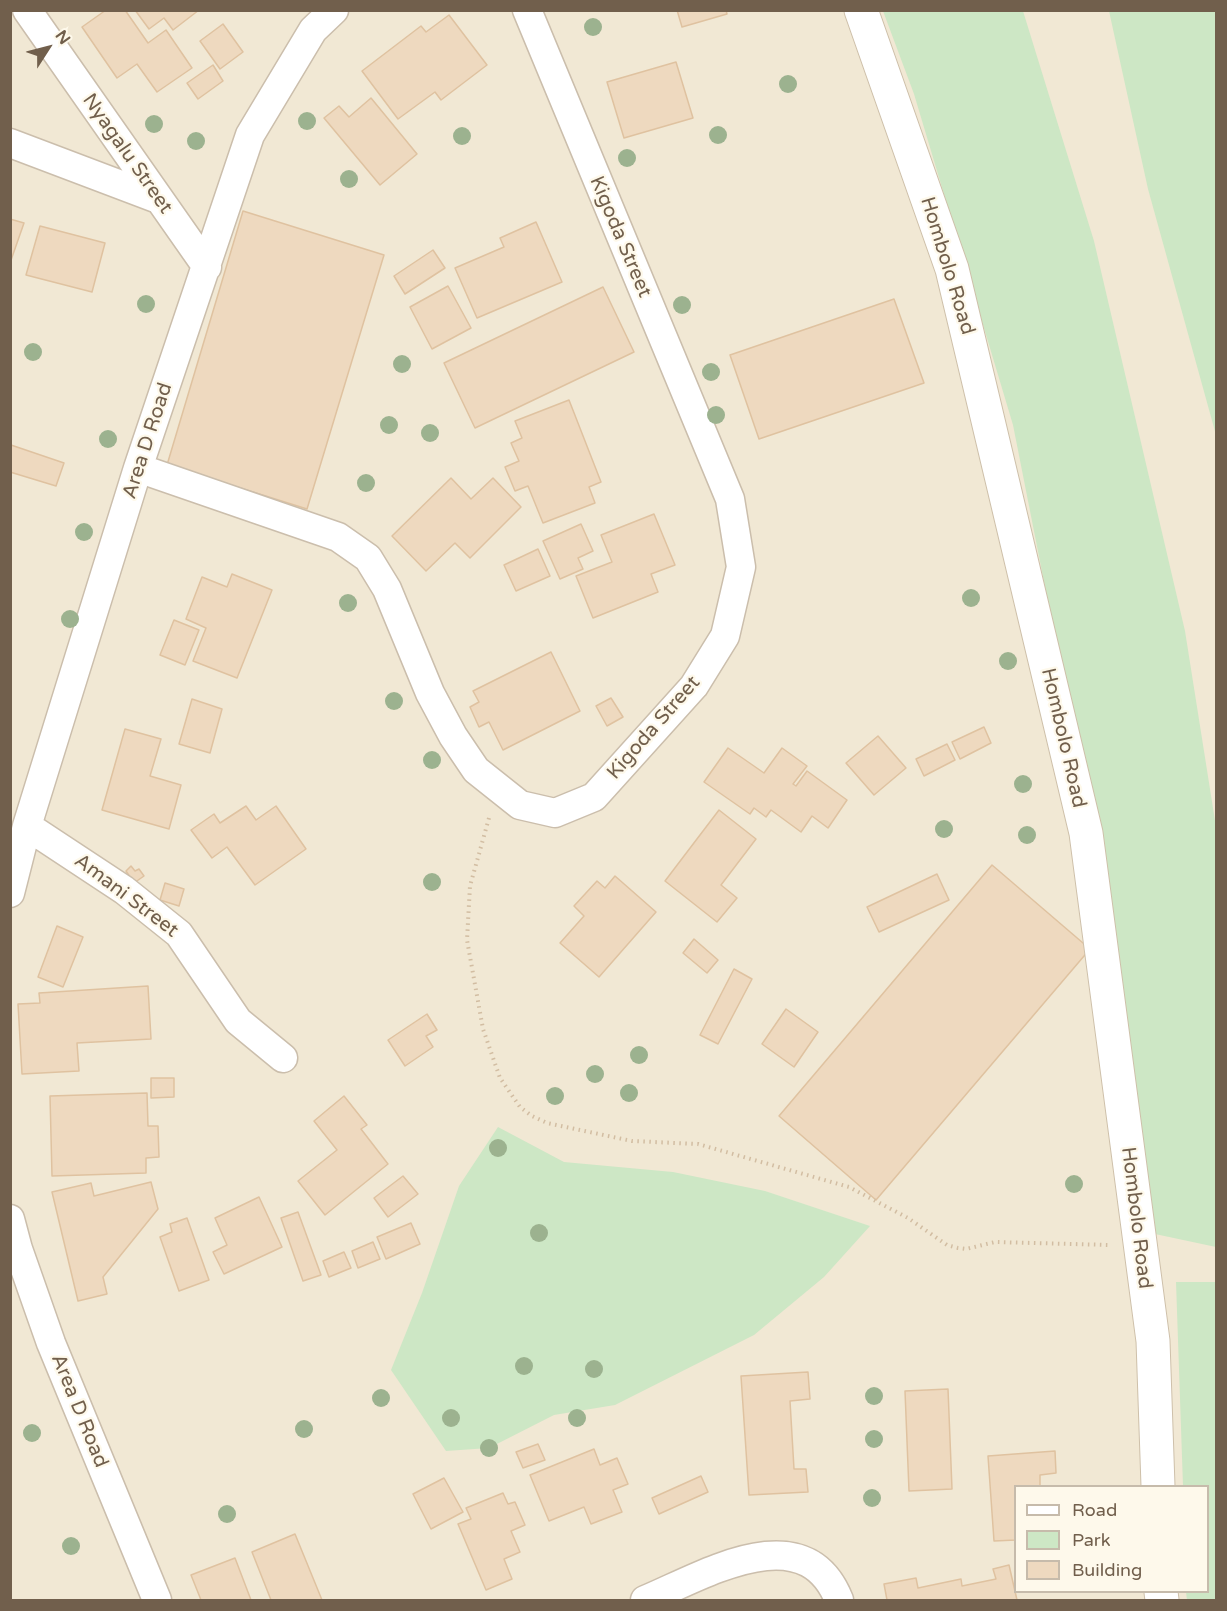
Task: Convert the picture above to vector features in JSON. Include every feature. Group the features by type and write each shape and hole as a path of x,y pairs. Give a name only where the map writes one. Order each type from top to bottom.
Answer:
{"street":[{"name":"Nyagalu Street","path":"27,10 207,267"},
{"name":"Area D Road","path":"10,893 27,826 138,468 250,135 313,30 334,10"},
{"name":"Kigoda Street","path":"138,468 338,537 368,558 387,589 430,693 453,736 476,771 520,805 555,813 594,797 694,686 724,636 741,567 730,499 527,10"},
{"name":"Hombolo Road","path":"861,10 952,269 1086,833 1153,1341 1158,1485"},
{"path":"10,143 158,199"},
{"name":"Amani Street","path":"27,826 124,890 179,934 238,1021 283,1058"},
{"name":"Area D Road","path":"10,1219 18,1249 51,1343 158,1600"},
{"path":"645,1600 745,1558 772,1553 803,1561 825,1574 839,1600"}],"path":[{"path":"499,789 476,858 470,886 467,940 483,1029 500,1078 520,1107 532,1116 547,1123 632,1142 698,1144 849,1187 908,1218 947,1245 966,1250 995,1242 1140,1245"}],"shaded area":[{"path":"11,11 1216,11 1216,1600 11,1600"}],"green space":[{"path":"883,11 1023,11 1094,241 1185,631 1216,827 1216,1247 1155,1234 1068,703 1013,425 914,94"},
{"path":"1109,11 1216,11 1216,435 1148,189"},
{"path":"498,1127 564,1162 673,1172 765,1191 870,1226 824,1277 754,1335 615,1405 554,1415 489,1448 446,1451 391,1370 422,1293 459,1186"},
{"path":"1176,1282 1216,1282 1216,1600 1187,1600 1186,1593 1209,1593 1209,1485 1183,1485"}],"building":[{"path":"106,10 125,10 148,43 166,30 192,68 157,92 137,64 117,78 82,27"},
{"path":"135,10 199,10 173,30 164,18 149,29"},
{"path":"677,10 726,10 727,14 682,27"},
{"path":"449,15 487,65 441,100 435,92 398,119 362,71 421,26 426,32"},
{"path":"223,24 243,52 220,69 200,41"},
{"path":"676,62 693,118 624,138 607,82"},
{"path":"213,65 223,81 198,99 187,83"},
{"path":"371,98 417,154 380,185 324,118 339,106 349,117"},
{"path":"243,211 384,255 307,509 167,465"},
{"path":"10,219 24,223 10,263"},
{"path":"536,222 562,282 477,318 455,268 504,247 500,238"},
{"path":"40,226 105,243 92,292 26,275"},
{"path":"433,250 445,268 405,294 394,276"},
{"path":"448,286 471,328 432,349 410,307"},
{"path":"603,287 634,352 475,428 444,363"},
{"path":"894,299 924,383 759,439 730,355"},
{"path":"569,400 601,482 589,487 595,503 543,523 528,486 515,491 505,467 519,461 511,443 522,438 515,421"},
{"path":"11,445 64,463 56,486 10,472"},
{"path":"451,478 471,499 493,478 521,507 470,558 455,543 426,571 392,536"},
{"path":"654,514 675,565 651,574 658,592 593,618 576,576 612,562 601,535"},
{"path":"581,524 593,551 578,558 583,569 560,579 543,541"},
{"path":"538,549 550,576 516,591 504,565"},
{"path":"232,574 272,590 237,678 193,661 206,628 186,619 202,577 227,587"},
{"path":"174,620 199,630 185,665 160,655"},
{"path":"551,652 580,711 503,750 489,722 479,727 470,707 479,702 473,691"},
{"path":"611,698 623,717 607,726 596,706"},
{"path":"192,699 222,709 210,753 179,744"},
{"path":"984,727 991,743 960,759 952,742"},
{"path":"125,729 161,739 150,776 181,785 169,829 102,810"},
{"path":"878,736 906,768 874,795 846,763"},
{"path":"947,744 955,760 924,776 916,759"},
{"path":"728,748 764,773 782,748 807,766 793,784 796,786 807,771 847,800 828,828 812,816 801,832 771,810 766,817 754,808 750,814 704,782"},
{"path":"246,806 256,820 276,806 306,849 255,885 227,847 212,858 191,830 214,814 220,823"},
{"path":"719,810 756,839 721,885 737,898 717,922 665,881"},
{"path":"992,865 1090,949 876,1200 779,1116"},
{"path":"131,866 135,871 139,869 144,876 134,883 126,871"},
{"path":"937,874 949,900 879,932 867,907"},
{"path":"615,876 656,912 599,977 560,943 584,916 574,906 597,881 605,888"},
{"path":"165,883 184,889 179,906 160,900"},
{"path":"57,926 83,937 63,987 38,977"},
{"path":"694,939 718,960 707,973 683,953"},
{"path":"734,969 752,979 718,1044 700,1035"},
{"path":"148,986 151,1039 77,1043 79,1071 22,1074 18,1004 40,1003 39,993"},
{"path":"786,1009 818,1032 794,1067 762,1044"},
{"path":"427,1014 437,1030 426,1036 433,1047 405,1066 388,1040"},
{"path":"151,1078 174,1078 174,1097 151,1098"},
{"path":"147,1093 148,1126 158,1126 159,1157 146,1158 146,1173 52,1176 50,1096"},
{"path":"344,1096 367,1125 361,1129 388,1164 325,1215 298,1181 337,1150 314,1121"},
{"path":"403,1176 418,1194 388,1217 374,1198"},
{"path":"151,1182 158,1209 103,1277 107,1294 78,1301 52,1192 91,1183 94,1196"},
{"path":"259,1197 282,1247 224,1274 213,1252 227,1245 215,1218"},
{"path":"298,1212 321,1275 303,1281 281,1218"},
{"path":"187,1218 209,1280 179,1291 160,1237 172,1232 170,1224"},
{"path":"411,1223 420,1244 386,1259 377,1237"},
{"path":"373,1242 380,1259 358,1268 352,1251"},
{"path":"344,1252 351,1268 329,1277 323,1261"},
{"path":"808,1372 810,1399 790,1401 794,1469 806,1469 808,1492 749,1495 741,1376"},
{"path":"948,1389 952,1489 909,1491 905,1391"},
{"path":"538,1444 545,1460 523,1468 516,1452"},
{"path":"594,1449 600,1465 617,1458 628,1484 613,1490 622,1512 591,1524 584,1507 549,1521 530,1475"},
{"path":"1055,1451 1056,1473 1040,1475 1040,1485 1014,1485 1014,1540 994,1541 988,1456"},
{"path":"701,1476 708,1492 659,1514 652,1498"},
{"path":"444,1478 463,1512 431,1529 413,1494"},
{"path":"503,1493 508,1504 515,1502 525,1525 511,1531 520,1552 504,1559 512,1579 486,1590 458,1524 471,1519 466,1508"},
{"path":"295,1534 322,1600 271,1600 252,1552"},
{"path":"235,1558 251,1600 201,1600 191,1575"},
{"path":"1009,1565 1017,1600 887,1600 884,1584 916,1578 918,1588 961,1579 962,1586 996,1579 993,1569"}]}
